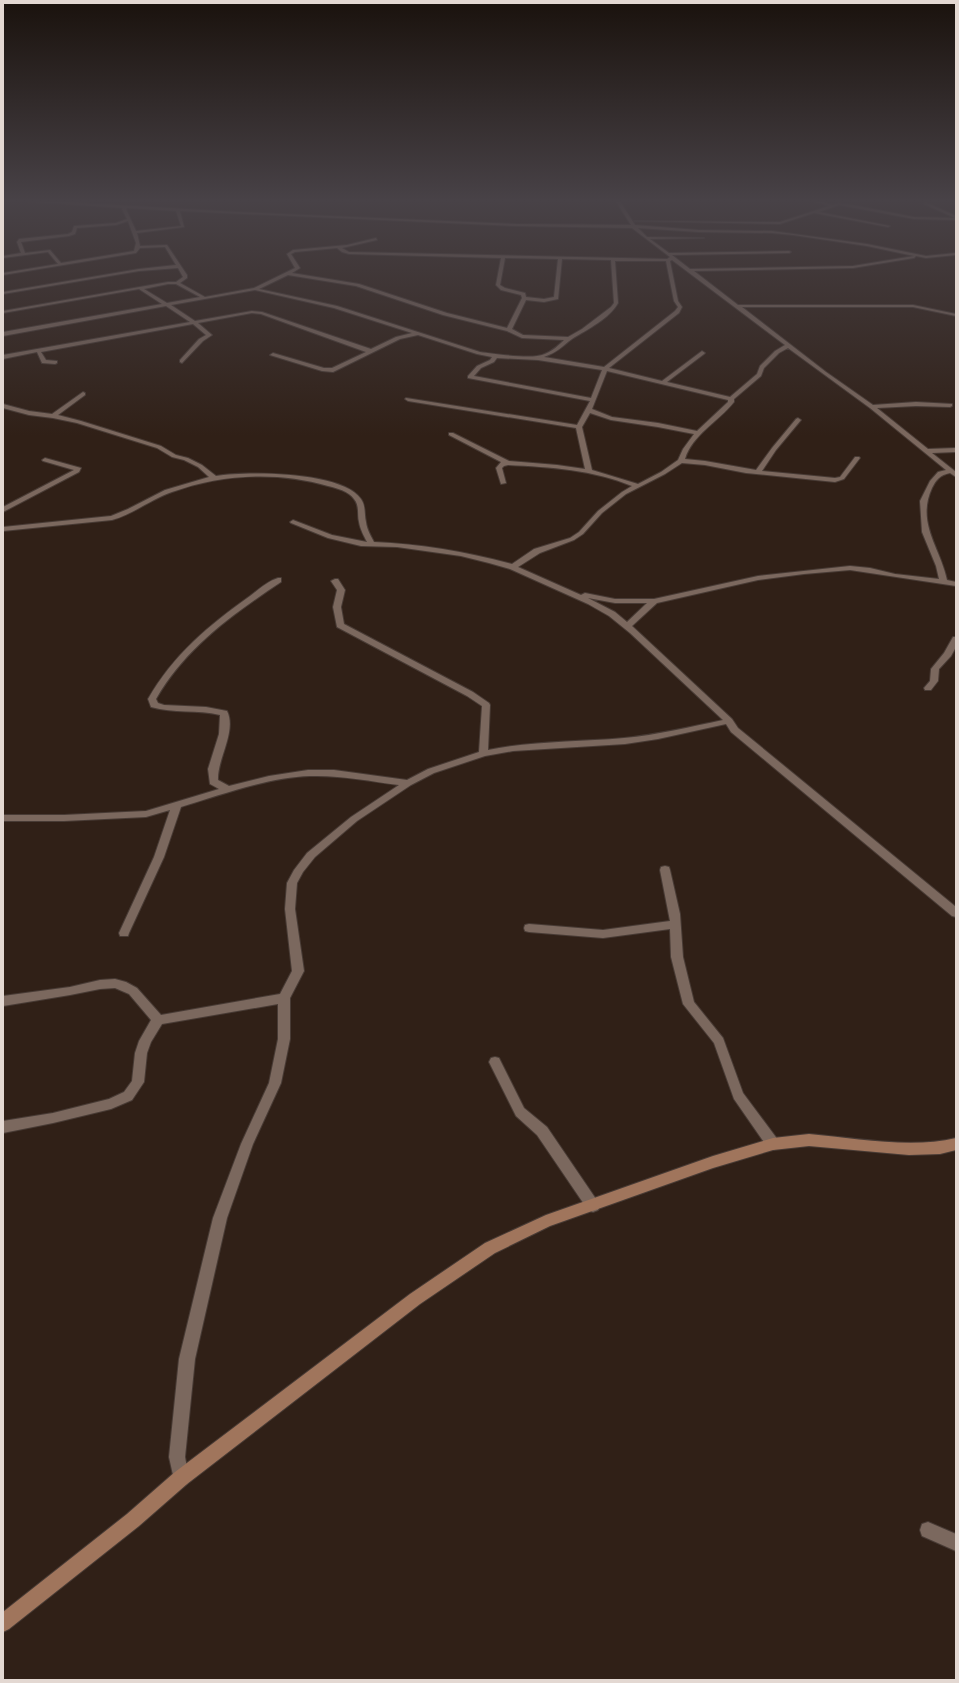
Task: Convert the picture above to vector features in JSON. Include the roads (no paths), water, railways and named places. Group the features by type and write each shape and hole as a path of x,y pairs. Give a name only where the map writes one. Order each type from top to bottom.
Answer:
{"street":[{"path":"3,293 89,279"},
{"path":"177,283 183,279"},
{"path":"3,334 254,289 276,279"},
{"path":"319,279 357,285 445,314 509,330 529,338 569,339"},
{"path":"499,279 498,285 503,289 523,294 524,298 540,301 556,298 558,279"},
{"path":"538,358 555,351 569,339 584,330 613,308 616,303 614,279"},
{"path":"590,471 579,427 589,410 605,368 677,312 680,307 676,301 672,279"},
{"path":"700,279 824,373 872,407 953,473"},
{"path":"3,312 168,283 177,283 204,298"},
{"path":"140,288 194,322 209,335 202,340 182,361"},
{"path":"254,289 334,307 418,334 495,356 538,358 605,368 731,399"},
{"path":"509,330 524,298"},
{"path":"737,306 899,306 925,308 956,315"},
{"path":"3,357 247,312 257,312 370,352"},
{"path":"273,355 329,370 337,369 398,338 418,334"},
{"path":"681,460 682,453 697,433 732,402 731,399 759,375 762,367 777,352 789,346"},
{"path":"38,350 44,362 54,362"},
{"path":"663,383 702,353"},
{"path":"495,356 492,361 479,367 470,377 593,400"},
{"path":"53,416 83,394"},
{"path":"408,399 579,427"},
{"path":"872,407 916,404 950,405"},
{"path":"3,406 29,413 53,416 79,422 159,448 174,456 186,459 200,466 214,478"},
{"path":"589,410 597,415 623,421 653,424 697,433"},
{"path":"758,472 774,449 798,420"},
{"path":"451,434 508,463"},
{"path":"927,451 956,450"},
{"path":"513,567 537,551 572,539 624,493 663,473 681,460 758,472 839,479 842,478 857,458"},
{"path":"3,510 77,471 78,468 45,460"},
{"path":"503,483 499,468 502,464 508,463 590,471 619,477 638,486"},
{"path":"943,581 940,566 925,532 924,501 932,482 940,473 953,473"},
{"path":"3,529 112,518 126,514 158,495 184,485 241,474 269,474 302,478 325,483 345,490 357,498 362,508 363,524 372,545"},
{"path":"293,522 330,537 362,544 397,545 461,554 513,567 596,604 612,614 627,627 729,721 734,730 956,913"},
{"path":"568,592 615,601 654,601 766,577 842,569 859,569 895,576 943,581 956,584"},
{"path":"228,788 213,782 213,767 222,743 226,720 224,713 204,709 162,708 154,705 152,699 168,673 200,639 278,580"},
{"path":"335,581 341,590 337,607 340,625 470,694 486,705 483,734 483,754"},
{"path":"627,627 654,601"},
{"path":"928,688 934,681 935,668 948,654 956,639"},
{"path":"181,1478 177,1457 187,1359 220,1218 247,1144 275,1083 284,1040 284,998 298,970 290,909 292,883 299,870 311,855 354,819 408,783 431,771 483,754 513,748 625,741 658,736 729,721"},
{"path":"3,818 64,818 146,814 228,788 308,772 334,773 408,783"},
{"path":"124,933 159,857 177,805"},
{"path":"665,870 675,914 678,957 689,1004 719,1042 738,1095 772,1144"},
{"path":"529,928 603,934 675,924"},
{"path":"3,1001 34,995 70,991 102,984 118,984 130,988 158,1020"},
{"path":"3,1127 52,1118 111,1104 128,1096 138,1082 141,1053 145,1041 158,1020 284,998"},
{"path":"495,1062 520,1112 542,1131 593,1206"},
{"path":"3,1623 133,1520 181,1478 415,1299 490,1248 546,1221 593,1206 713,1162 772,1144 809,1140 909,1149 940,1148 956,1144"},
{"path":"928,1530 956,1543"}]}
